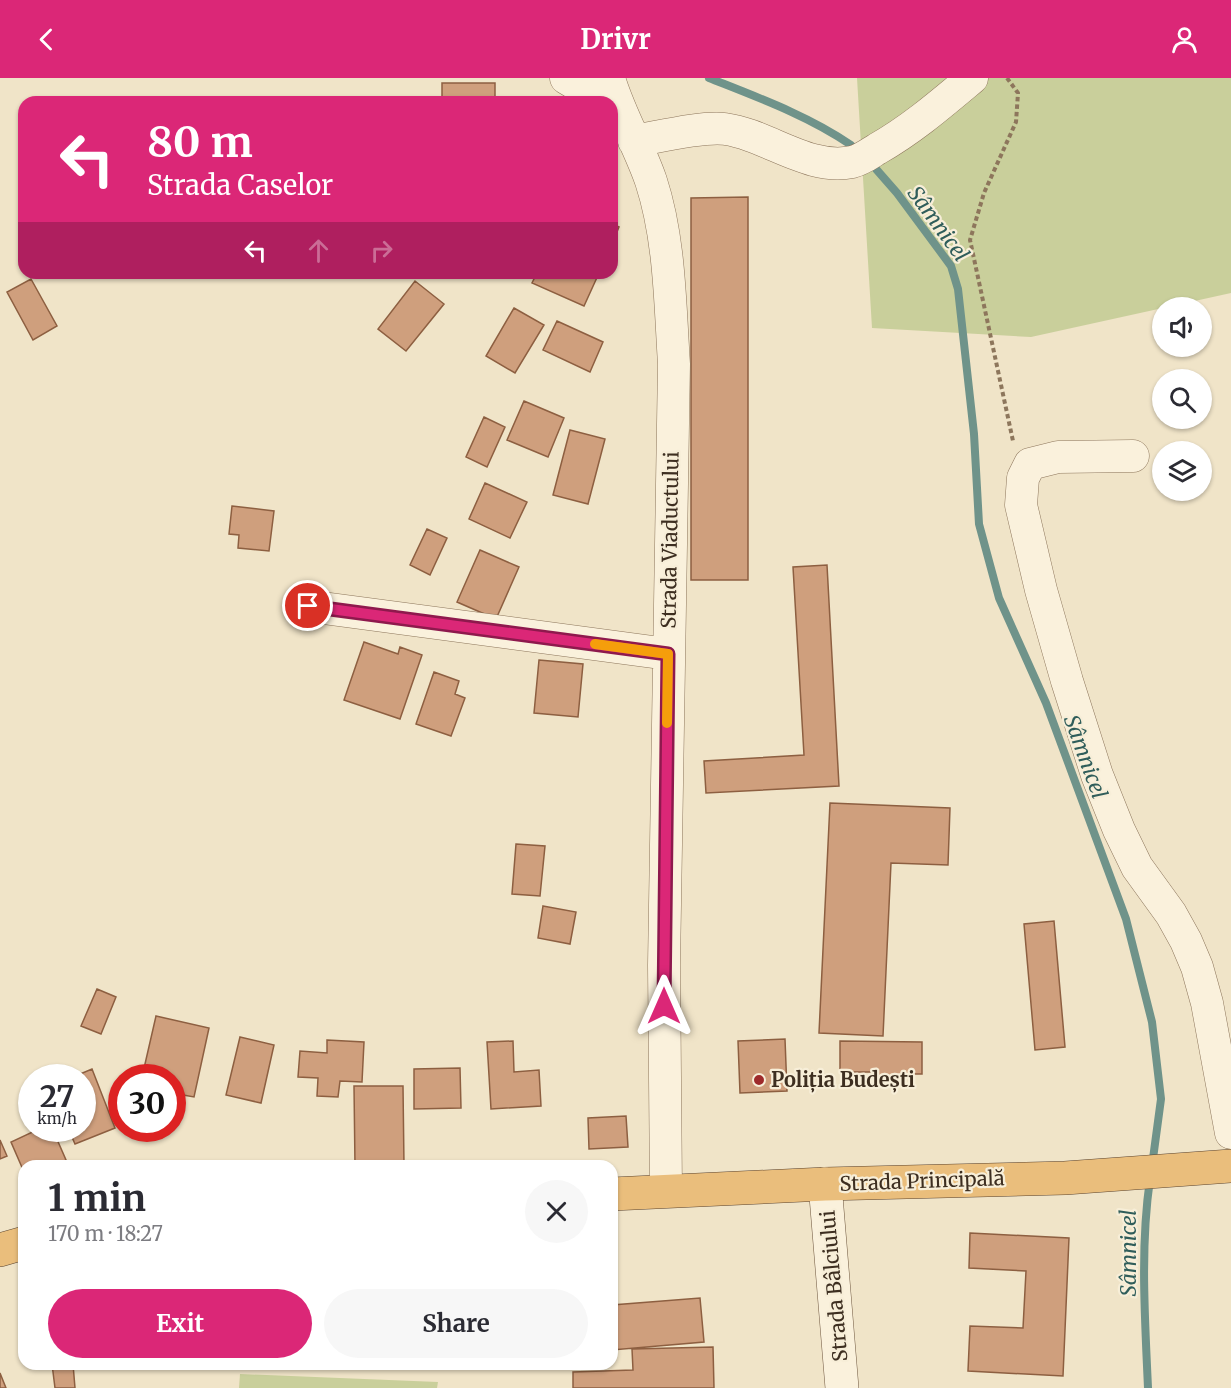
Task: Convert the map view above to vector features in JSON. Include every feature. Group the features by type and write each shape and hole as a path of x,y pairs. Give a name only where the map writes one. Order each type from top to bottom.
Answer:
{"highway":[{"name":"Strada Principală","path":"618,1194 825,1184 1065,1178 1231,1166"},
{"path":"0,1250 18,1245"}],"main road":[{"name":"Strada Bâlciului","path":"825,1184 842,1388"}],"street":[{"path":"566,78 596,96"},
{"name":"Strada Viaductului","path":"609,78 612,96"},
{"path":"634,141 672,134 724,129 814,160 836,164 855,162 910,128 972,78"},
{"name":"Strada Viaductului","path":"618,114 634,141 651,181 662,222 674,364 664,965 666,1191"},
{"path":"1133,456 1058,457 1030,464 1023,478 1021,505 1041,590 1067,681 1098,775 1119,830 1137,867 1171,914 1186,940 1197,967 1207,1003 1231,1133"},
{"path":"308,606 668,654"}],"path":[{"path":"1007,78 1018,93 1016,122 984,193 970,240 1014,452"}],"green space":[{"path":"857,78 1231,78 1231,293 1212,297 1152,297 1152,310 1031,337 872,328"},
{"path":"240,1374 438,1382 437,1388 239,1388"}],"building":[{"path":"442,83 495,83 495,96 442,96"},
{"path":"748,197 748,580 691,580 691,198"},
{"path":"31,279 57,326 33,340 7,292"},
{"path":"534,279 596,279 584,306 532,283"},
{"path":"415,281 444,304 406,351 378,329"},
{"path":"514,308 544,325 515,373 486,356"},
{"path":"557,321 603,342 590,372 543,350"},
{"path":"524,401 564,418 548,457 507,440"},
{"path":"484,417 505,427 487,467 466,457"},
{"path":"570,430 605,439 588,504 553,495"},
{"path":"485,483 527,502 510,538 469,519"},
{"path":"232,506 274,511 269,551 238,548 239,535 229,534"},
{"path":"427,529 447,538 430,575 410,565"},
{"path":"480,550 519,567 496,619 457,602"},
{"path":"827,565 839,786 706,793 704,761 804,755 793,567"},
{"path":"364,642 398,654 400,647 422,655 400,719 344,700"},
{"path":"539,660 583,664 578,717 534,713"},
{"path":"434,672 459,681 455,694 465,698 451,736 416,724"},
{"path":"830,803 950,808 948,865 891,863 883,1036 819,1033"},
{"path":"516,844 545,846 540,896 512,894"},
{"path":"543,906 576,912 570,944 538,938"},
{"path":"1054,921 1065,1047 1035,1050 1024,924"},
{"path":"97,989 116,997 101,1034 81,1026"},
{"path":"156,1016 209,1028 194,1097 186,1096 186,1064 145,1064"},
{"path":"240,1037 274,1045 261,1103 226,1095"},
{"path":"785,1039 787,1091 740,1093 738,1041"},
{"path":"327,1040 364,1042 362,1082 340,1081 338,1097 317,1096 318,1078 298,1077 300,1051 327,1053"},
{"path":"513,1041 514,1072 539,1070 541,1106 491,1109 487,1042"},
{"path":"840,1041 922,1042 922,1074 905,1074 905,1083 871,1083 871,1072 840,1072"},
{"path":"460,1068 461,1108 414,1109 414,1069"},
{"path":"96,1079 108,1110 108,1131 96,1136"},
{"path":"354,1086 403,1086 404,1160 355,1160"},
{"path":"626,1116 628,1147 589,1149 588,1118"},
{"path":"18,1139 18,1142 58,1142 66,1160 19,1160 11,1142"},
{"path":"0,1140 7,1156 0,1159"},
{"path":"970,1233 1069,1238 1063,1376 968,1371 970,1326 1023,1328 1026,1271 969,1268"},
{"path":"700,1298 704,1342 618,1349 618,1305"},
{"path":"713,1347 714,1388 573,1388 573,1372 633,1370 632,1349"},
{"path":"53,1370 74,1370 75,1388 55,1388"},
{"path":"0,1373 6,1388 0,1388"}],"waterway":[{"name":"Sâmnicel","path":"709,78 800,116 851,145"},
{"name":"Sâmnicel","path":"876,169 897,193 951,266 958,289 974,434 979,524 999,598 1046,703 1126,919 1152,1022 1161,1099 1152,1166"},
{"name":"Sâmnicel","path":"1148,1388 1144,1257 1150,1179"}],"slow traffic":[{"path":"595,644 668,654 667,723"}],"place":[{"name":"Poliția Budești","path":"759,1080"}],"route":[{"path":"308,606 668,654 664,1006"}]}
